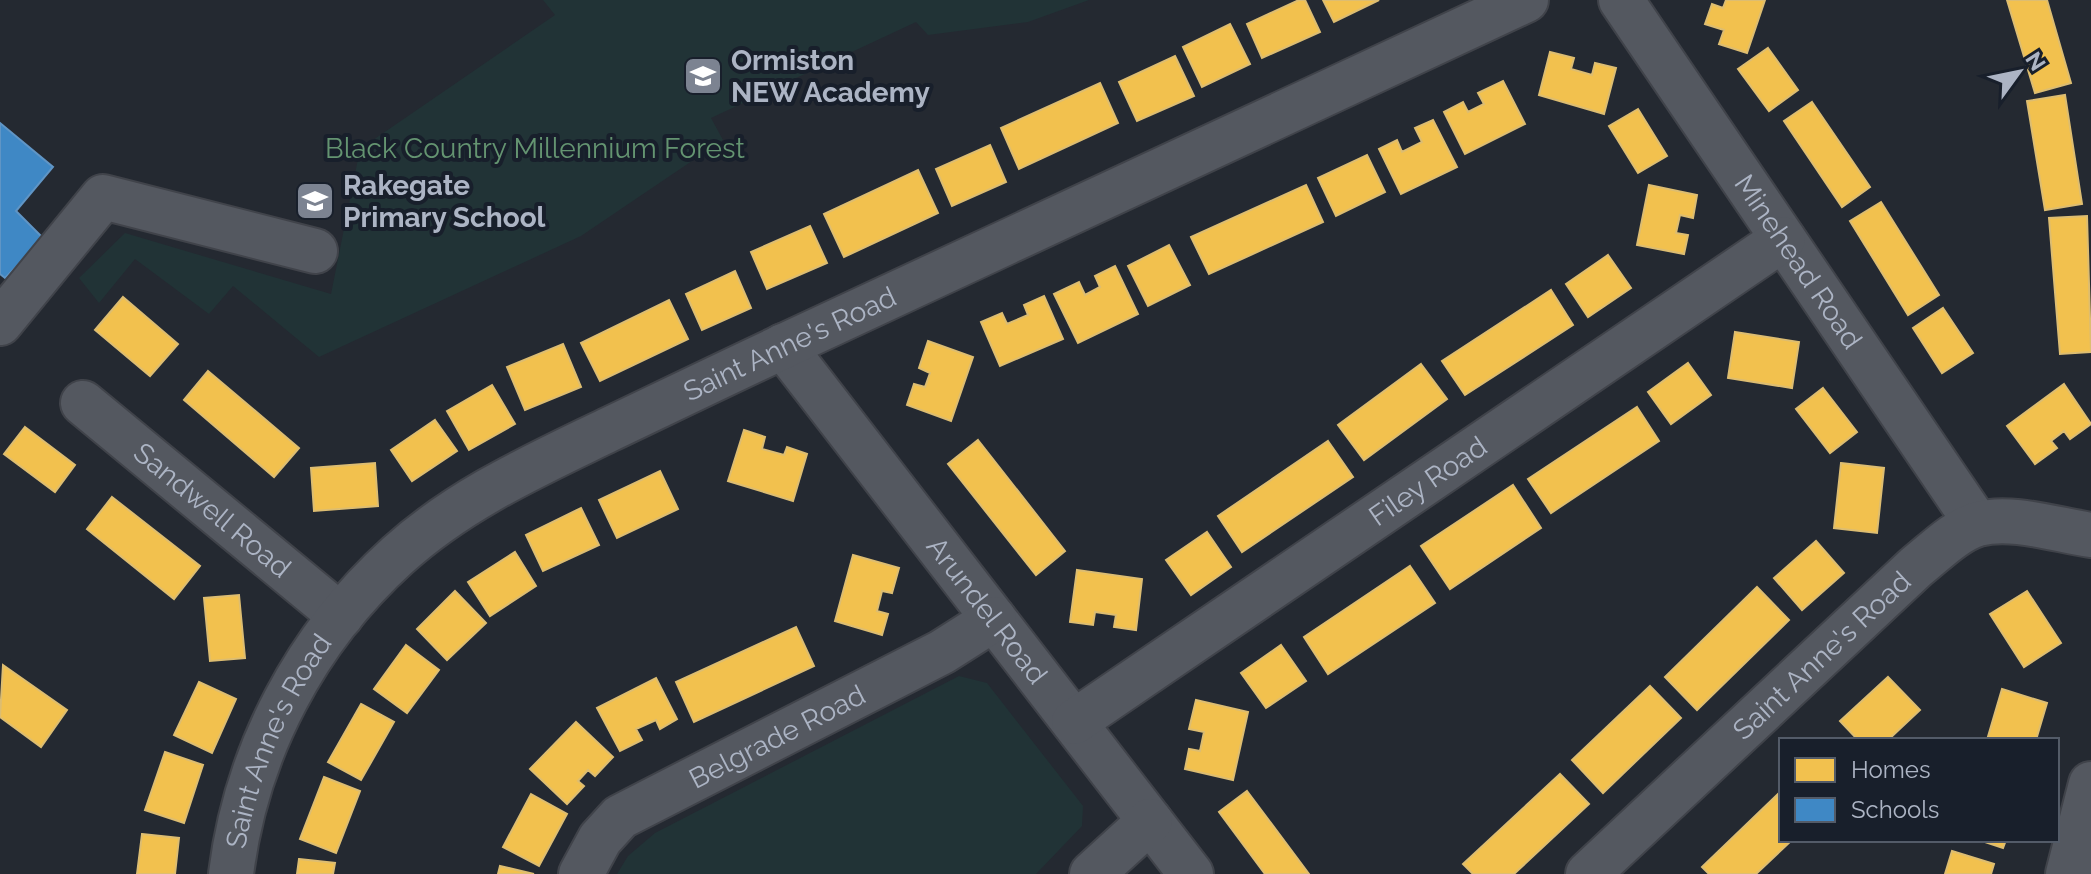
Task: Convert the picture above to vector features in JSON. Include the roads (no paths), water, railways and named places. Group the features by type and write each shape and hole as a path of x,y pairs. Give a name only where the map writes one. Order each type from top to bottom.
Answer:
{"street":[{"name":"Saint Anne's Road","path":"231,874 236,830 256,761 283,702 341,616 396,557 485,491 783,346 1526,0"},
{"name":"Minehead Road","path":"1621,0 1977,524"},
{"path":"0,323 103,197 315,251"},
{"name":"Filey Road","path":"1074,722 1783,239"},
{"name":"Arundel Road","path":"783,346 1191,874"},
{"name":"Sandwell Road","path":"83,403 341,616"},
{"path":"1977,524 2000,521 2091,535"},
{"name":"Saint Anne's Road","path":"1588,874 1916,567 1955,536 1977,524"},
{"name":"Belgrade Road","path":"581,874 600,839 620,817 651,798 942,652 994,619"},
{"path":"2068,874 2091,784"},
{"path":"1092,874 1150,821"}],"place":[{"name":"Ormiston NEW Academy","path":"703,76"},
{"name":"Rakegate Primary School","path":"315,201"}],"park label":[{"name":"Black Country Millennium Forest","path":"535,148"}]}
